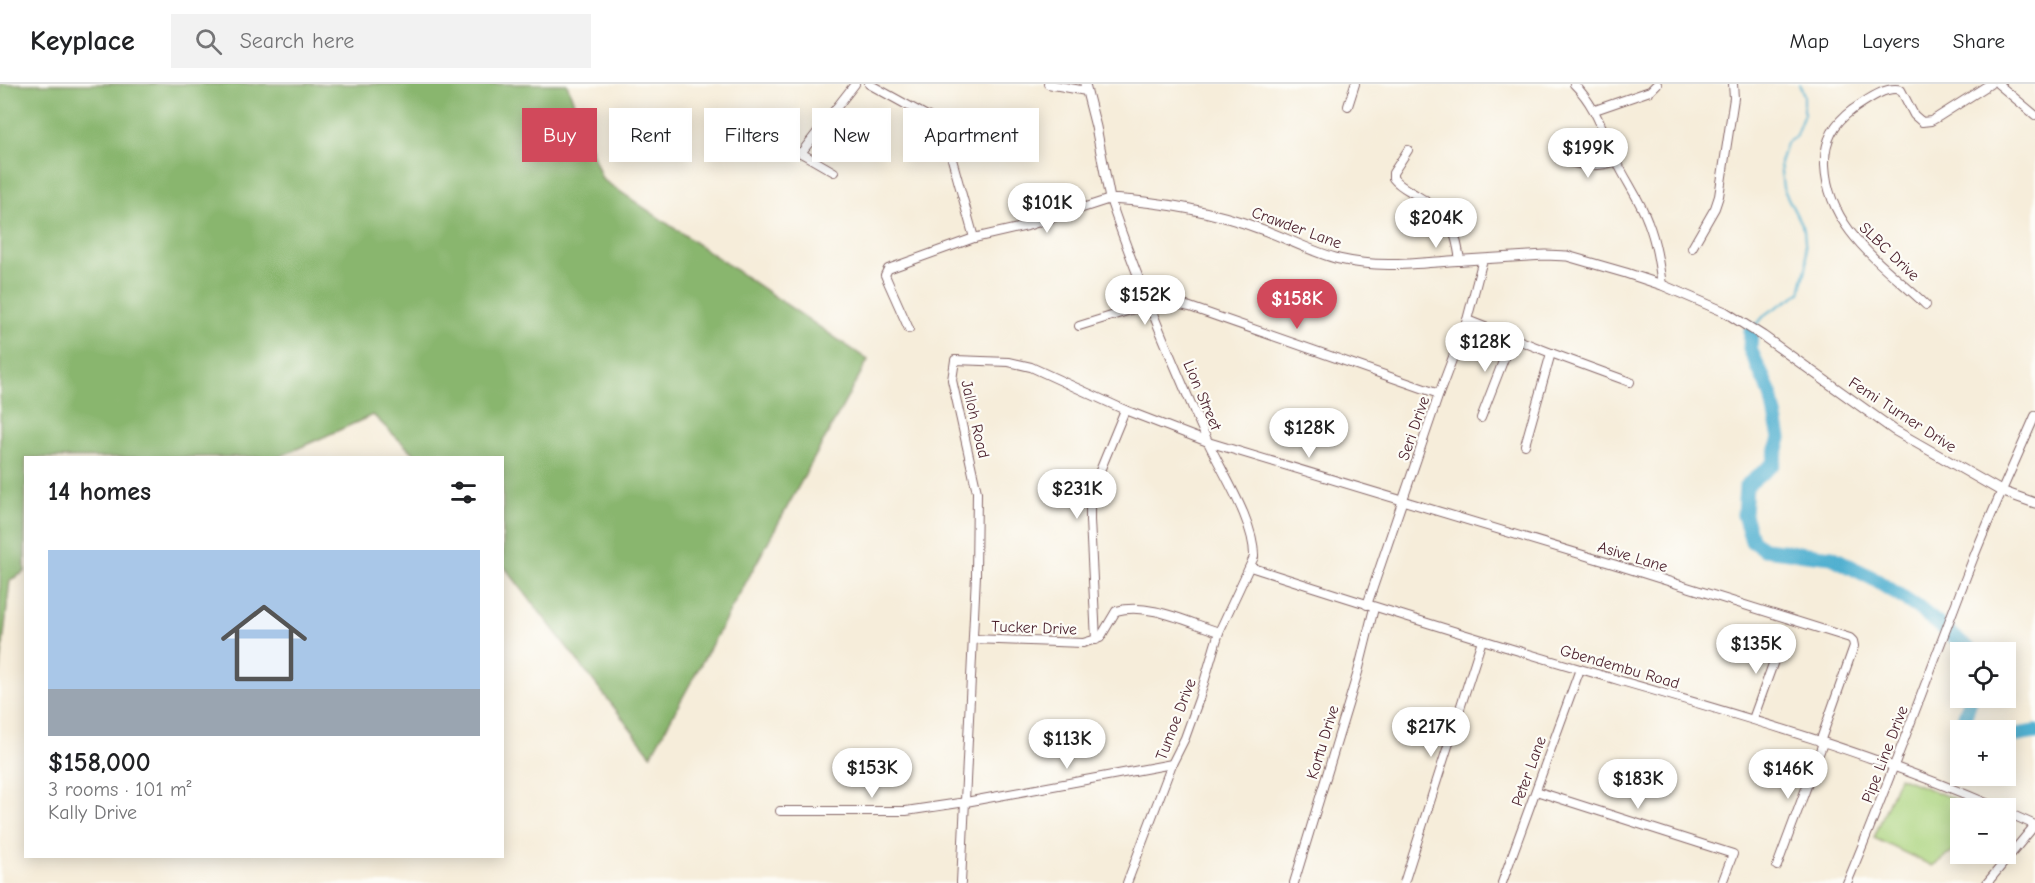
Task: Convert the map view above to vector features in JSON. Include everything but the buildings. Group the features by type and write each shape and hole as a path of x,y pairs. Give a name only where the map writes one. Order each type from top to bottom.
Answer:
{"street":[{"path":"834,172 801,153 855,84"},
{"path":"869,84 936,120 945,134 974,238"},
{"path":"909,329 885,275 888,269 974,238 1027,226 1110,199 1096,127 1085,87 1048,84"},
{"path":"1348,106 1355,84"},
{"path":"1574,84 1595,110 1648,223 1662,285"},
{"path":"1595,110 1650,91 1657,84"},
{"path":"1692,248 1707,218 1715,208 1719,196 1734,98 1733,84"},
{"name":"SLBC Drive","path":"1926,305 1875,261 1858,243 1840,218 1826,176 1825,155 1829,136 1844,116 1860,104 1893,88 1901,90 1914,115 1922,122 1938,117 1990,84"},
{"path":"1998,84 2035,115"},
{"path":"1408,150 1393,173 1393,178 1398,184 1434,206 1450,221 1457,236 1460,261"},
{"path":"1560,159 1590,166 1617,161"},
{"name":"Crawder Lane","path":"1110,199 1147,201 1217,214 1340,259 1397,266 1545,255 1568,256 1662,285 1725,312 1750,327"},
{"name":"Lion Street","path":"1110,199 1124,242 1208,442 1245,518 1254,545 1254,557 1250,567"},
{"name":"Seri Drive","path":"1371,606 1403,500 1467,320 1483,259"},
{"path":"1078,326 1150,304 1168,302 1190,307 1439,394"},
{"path":"1467,320 1630,382"},
{"name":"Femi Turner Drive","path":"1750,327 1894,430 2001,491 2035,503"},
{"path":"1481,418 1512,338"},
{"path":"1525,445 1551,353"},
{"name":"Jalloh Road","path":"961,883 973,639 977,492 952,380 955,360 1020,364 1125,410 1208,442 1403,500"},
{"path":"1096,640 1090,495 1125,410"},
{"name":"Pipe Line Drive","path":"1847,883 2001,491 2035,416"},
{"name":"Asive Lane","path":"1403,500 1850,638 1854,646 1822,742"},
{"name":"Gbendembu Road","path":"1250,567 1482,640 1753,719 1972,798"},
{"name":"Tumoe Drive","path":"1127,883 1172,764 1196,709 1219,632 1237,588 1250,567"},
{"name":"Kortu Drive","path":"1294,883 1358,672 1371,606"},
{"name":"Tucker Drive","path":"973,639 1066,644 1096,640 1116,611 1129,607 1145,608 1219,632"},
{"path":"1753,719 1782,639"},
{"path":"1404,883 1482,640"},
{"name":"Peter Lane","path":"1502,883 1580,669"},
{"path":"1777,866 1822,742"},
{"path":"780,811 906,811 1172,764"},
{"path":"1536,791 1733,854 1722,883"},
{"path":"1987,883 2035,825 2016,816"}],"green space":[{"path":"0,84 567,84 576,108 522,108 522,162 596,162 602,179 868,360 651,755 504,566 504,456 416,456 373,415 281,456 24,456 24,573 10,580 0,673"},
{"path":"1899,777 1952,798 1950,798 1950,854 1932,866 1874,838"}],"waterway":[{"path":"1755,326 1767,313 1800,293 1807,264 1804,230 1783,188 1780,163 1786,143 1795,137 1804,114 1804,95 1799,84"},
{"path":"1751,330 1750,349 1771,395 1780,438 1773,464 1746,486 1744,515 1752,541 1764,549 1832,557 1874,579 1917,607 1961,642"},
{"path":"1964,720 1968,708"},
{"path":"2016,735 2035,732"}]}
